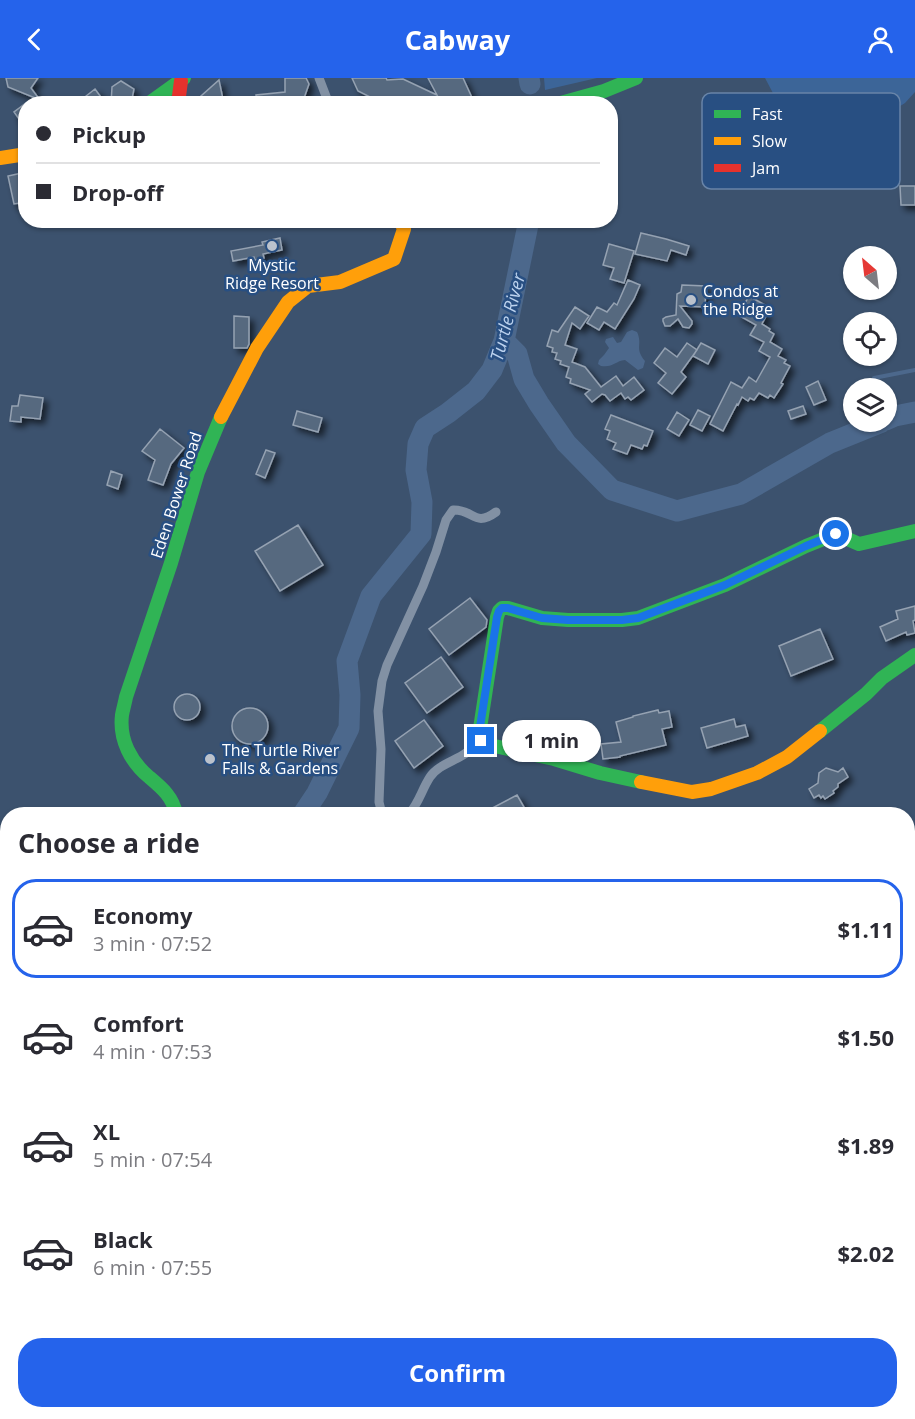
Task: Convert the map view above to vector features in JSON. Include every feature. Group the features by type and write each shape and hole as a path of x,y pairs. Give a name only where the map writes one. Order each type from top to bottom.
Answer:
{"street":[{"path":"319,78 325,96"},
{"path":"586,96 636,78"},
{"path":"159,96 183,79"},
{"path":"180,96 183,79"},
{"path":"0,158 18,155"},
{"name":"Eden Bower Road","path":"176,807 169,796 135,764 127,750 122,717 126,697 171,563 198,472 223,412 257,348 288,303 308,286 340,282 394,259 404,228"},
{"path":"380,807 381,749 378,711 382,681 387,665 423,586 449,514 453,510 459,510 477,519 484,519 496,512"},
{"path":"915,531 859,544 836,534 725,585 638,618 568,620 542,618 502,608 497,617 479,735 485,744 554,759 600,773 692,792 711,789 757,773 787,757 836,719 882,678 915,656"},
{"path":"415,807 431,775 481,741"}],"shaded area":[{"path":"544,78 597,78 545,90"},
{"path":"765,78 915,78 915,92 900,106 900,93 773,93"},
{"path":"632,330 639,336 639,350 645,361 643,368 638,370 625,360 608,366 598,364 609,348 605,342 606,339 613,337 617,343 621,342 627,332"}],"building":[{"path":"6,78 38,78 31,88 37,96 30,96 8,87"},
{"path":"285,78 306,78 309,84 305,96 256,96 256,95 285,92"},
{"path":"352,78 403,79 437,95 428,78 463,78 471,96 368,96 358,91"},
{"path":"219,80 222,96 201,96"},
{"path":"121,81 134,89 133,96 111,96 112,87"},
{"path":"95,89 100,96 86,96"},
{"path":"18,174 18,203 14,204 8,176"},
{"path":"900,186 915,186 915,205 901,205"},
{"path":"641,233 689,246 686,255 671,250 667,261 635,254"},
{"path":"280,238 282,250 263,254 264,258 255,260 254,257 233,261 231,251 263,245 262,242"},
{"path":"609,244 634,251 624,283 610,279 614,268 603,265"},
{"path":"628,280 640,285 615,329 604,322 599,330 587,323 597,307 607,312 614,303 617,305"},
{"name":"Condos at the Ridge","path":"682,285 706,286 705,307 680,306 692,321 689,328 683,327 678,319 670,326 665,326 663,319 676,315 677,294 681,292"},
{"path":"749,296 765,305 761,311 767,314 762,324 774,334 770,342 782,349 778,356 786,360 784,363 790,366 774,398 770,395 768,398 759,393 754,400 750,398 748,401 742,397 723,431 710,424 731,382 742,388 749,377 756,382 770,357 759,351 764,342 750,335 756,325 738,315"},
{"path":"575,307 589,316 580,329 572,323 565,345 577,349 572,362 585,367 601,387 616,376 623,386 634,377 644,390 631,400 628,397 625,399 621,393 610,401 602,394 592,402 585,394 590,390 570,383 571,379 566,377 569,367 560,364 561,361 555,359 557,353 552,352 553,348 547,346 552,330 558,332"},
{"path":"234,316 249,317 247,348 234,348"},
{"path":"687,343 697,350 681,372 686,377 672,394 658,383 666,373 654,363 665,348 677,357"},
{"path":"701,343 715,350 708,364 693,356"},
{"path":"818,381 826,400 814,405 806,387"},
{"path":"20,395 43,398 40,419 21,417 21,422 10,421 12,406 18,406"},
{"path":"803,406 806,414 791,419 788,411"},
{"path":"698,410 710,416 702,431 690,425"},
{"path":"297,411 322,418 318,432 293,425"},
{"path":"677,412 689,420 679,436 667,429"},
{"path":"611,415 653,431 647,446 644,445 642,449 631,445 627,454 613,449 616,443 607,439 610,431 605,429"},
{"path":"160,429 184,448 171,464 163,485 148,480 155,460 142,451"},
{"path":"266,450 275,453 265,478 256,474"},
{"path":"111,471 122,475 118,489 107,485"},
{"path":"298,525 323,565 280,591 255,551"},
{"path":"470,598 487,620 486,627 449,655 429,629"},
{"path":"915,606 915,620 913,621 915,633 907,635 906,632 886,641 880,627 898,619 896,611"},
{"path":"820,629 833,659 791,676 779,646"},
{"path":"441,657 463,687 427,713 405,683"},
{"path":"187,694 196,698 200,707 196,716 187,720 178,716 174,707 178,698"},
{"path":"250,708 263,713 268,726 263,739 250,744 237,739 232,726 237,713"},
{"path":"658,710 659,713 669,711 672,727 662,729 666,745 603,759 601,744 621,742 616,722"},
{"path":"734,719 736,727 745,725 748,736 707,748 701,728"},
{"path":"424,720 443,746 414,768 395,741"},
{"path":"826,768 838,772 843,768 848,777 838,784 834,793 825,799 819,795 814,798 809,789 818,783 819,773"},
{"path":"517,795 524,807 494,807"}],"waterway":[{"name":"Turtle River","path":"529,78 530,84"},
{"name":"Turtle River","path":"308,807 349,728 350,695 347,661 371,596 421,534 422,502 416,470 418,444 425,428 476,391 492,370 504,341 527,228"},
{"path":"504,341 517,354 524,379 566,443 612,490 677,511 741,494 830,443 857,432"},
{"path":"874,378 915,370"},
{"path":"897,416 915,412"}],"traffic: fast":[{"path":"159,96 184,78"},
{"path":"586,96 636,78"},
{"path":"173,807 166,793 143,771 128,750 122,733 122,715 198,472 221,417"},
{"path":"641,782 485,744 481,741 479,735 497,617 502,608 542,618 568,620 638,618 725,585 836,534 859,544 915,531"},
{"path":"820,731 882,678 915,655"}],"traffic: slow":[{"path":"0,158 18,155"},
{"path":"221,417 257,348 288,302 308,286 340,282 394,259 404,228"},
{"path":"641,782 692,792 711,789 757,773 787,757 820,731"}],"traffic: jam":[{"path":"179,96 181,81"}],"place":[{"name":"Mystic Ridge Resort","path":"272,246"},
{"name":"Condos at the Ridge","path":"691,300"},
{"name":"The Turtle River Falls & Gardens","path":"210,759"}],"route":[{"path":"481,741 480,727 497,617 502,608 542,618 568,620 638,618 725,585 836,534"}]}
